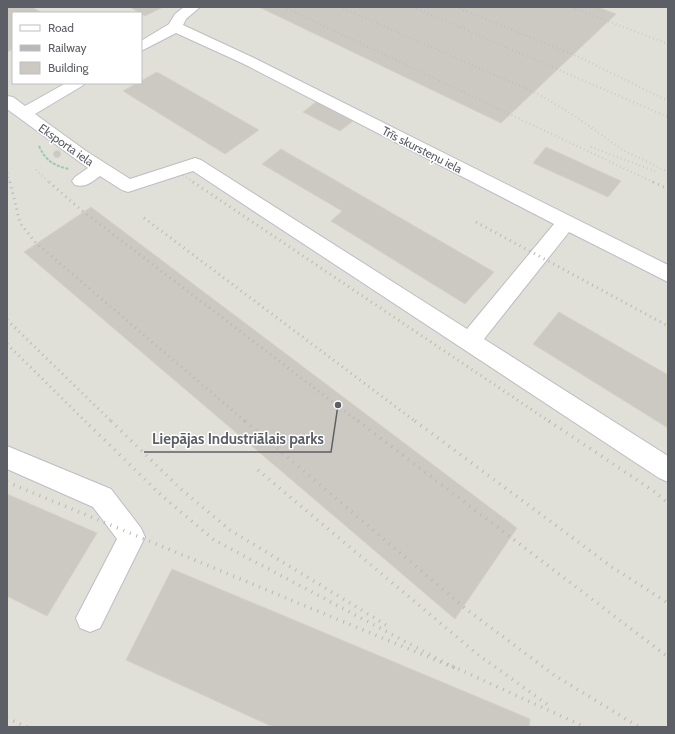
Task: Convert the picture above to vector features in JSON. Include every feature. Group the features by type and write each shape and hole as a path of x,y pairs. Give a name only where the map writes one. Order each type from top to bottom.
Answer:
{"street":[{"path":"142,46 175,27 180,17 192,8"},
{"name":"Trīs skursteņu iela","path":"175,27 206,41 668,274"},
{"path":"23,114 75,84"},
{"name":"Eksporta iela","path":"7,101 23,114 128,186 195,164 469,342"},
{"path":"81,181 100,168"},
{"path":"565,223 469,342 668,470"},
{"path":"7,457 102,498 132,537 90,618"}],"shaded area":[{"path":"7,7 668,7 668,727 7,727"}],"building":[{"path":"7,7 32,7 40,12 12,12 12,50 7,52"},
{"path":"130,7 163,7 145,16 142,14 142,12 138,12"},
{"path":"259,7 598,7 616,14 501,123"},
{"path":"157,72 259,130 225,154 123,91 135,84 142,84 142,80"},
{"path":"316,102 353,121 340,131 303,112"},
{"path":"546,147 621,181 608,197 533,163"},
{"path":"281,149 494,272 465,304 331,221 342,211 262,164"},
{"path":"57,151 60,154 57,157 54,154"},
{"path":"91,207 517,528 455,619 24,252"},
{"path":"559,312 668,375 668,428 533,344"},
{"path":"7,494 97,533 47,616 7,596"},
{"path":"172,569 530,719 529,727 273,727 126,660"}],"railway":[{"path":"284,7 655,183"},
{"path":"340,7 540,95 575,116 621,149 668,172"},
{"path":"413,7 668,117"},
{"path":"456,7 579,57 668,101"},
{"path":"571,7 668,44"},
{"path":"591,147 657,172"},
{"path":"36,170 50,183"},
{"path":"8,173 10,183"},
{"path":"183,175 195,183"},
{"path":"10,182 20,223 36,243 246,422"},
{"path":"49,182 80,209 359,422"},
{"path":"193,182 550,422"},
{"path":"653,182 668,189"},
{"path":"144,218 416,422"},
{"path":"476,222 668,326"},
{"path":"7,320 112,422"},
{"path":"7,344 86,422"},
{"path":"7,482 457,669 214,540 161,495 85,421"},
{"path":"111,421 182,490 230,530 391,628"},
{"path":"245,421 466,609 554,675 639,727"},
{"path":"358,421 668,657"},
{"path":"415,421 612,567 668,603"},
{"path":"549,421 655,492 668,503"},
{"path":"258,470 477,654 551,707"},
{"path":"452,666 585,727"},
{"path":"7,718 27,727"}],"place":[{"name":"Liepājas Industriālais parks","path":"338,405"}]}
